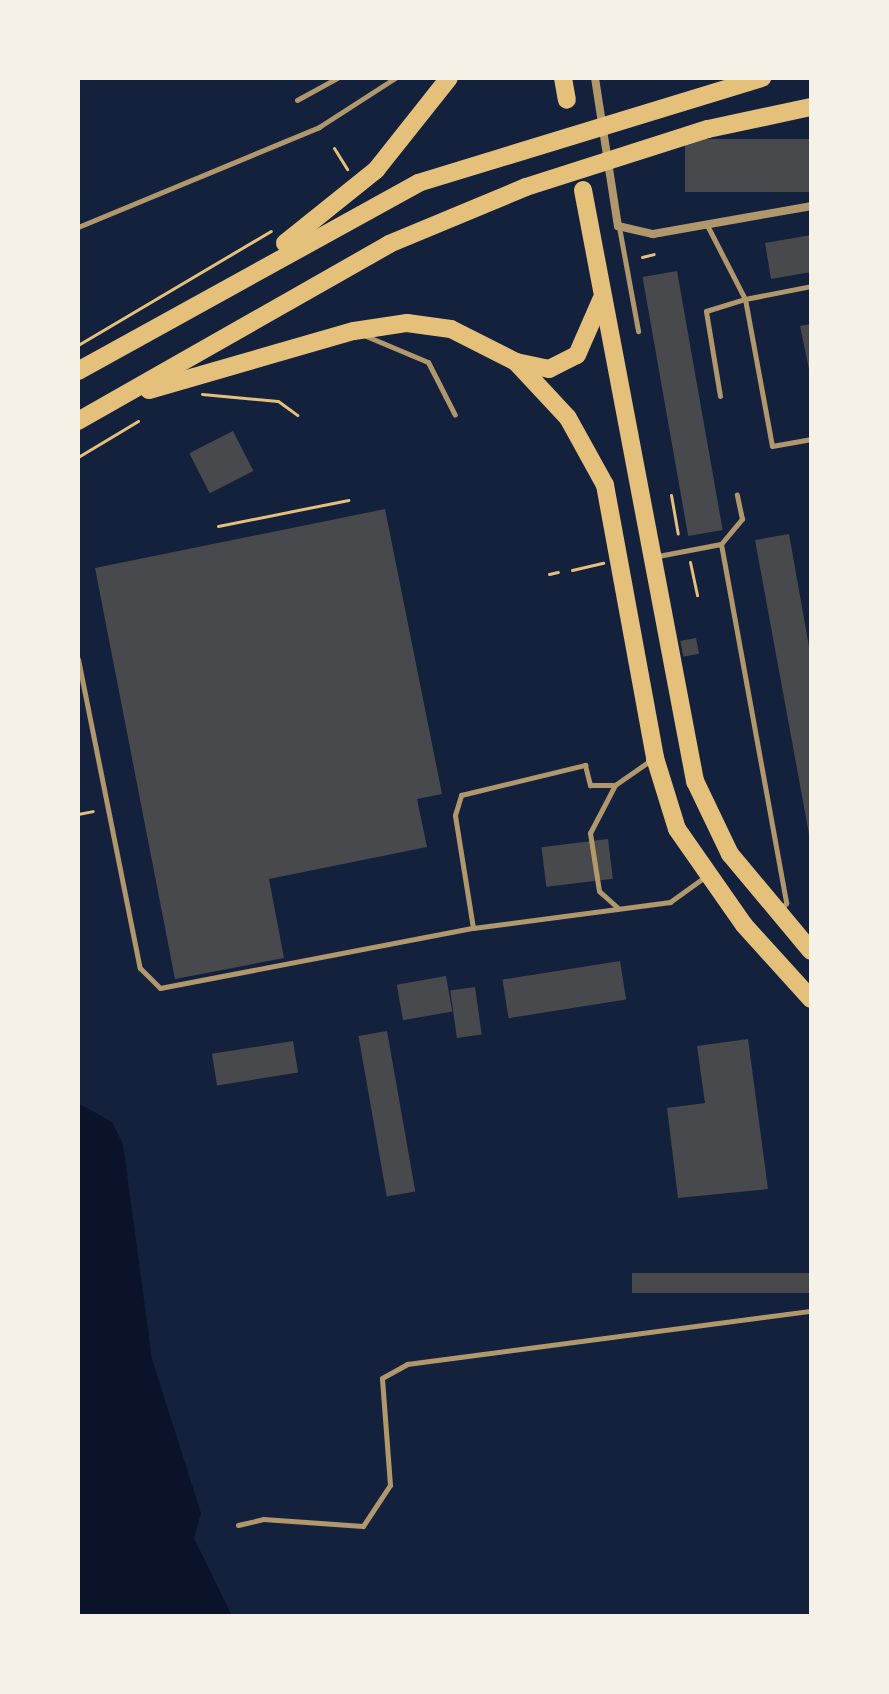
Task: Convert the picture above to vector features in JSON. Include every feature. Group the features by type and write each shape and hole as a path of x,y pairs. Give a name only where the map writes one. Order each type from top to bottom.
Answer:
{"main road":[{"path":"252,270 376,170 449,78"},
{"path":"563,78 567,100"},
{"path":"698,94 729,78"},
{"path":"78,371 252,270 418,183 698,94 762,78"},
{"path":"78,421 389,244 526,187 708,129 811,107"},
{"path":"583,190 695,781 730,854 811,951"},
{"path":"123,397 354,331 428,324 516,362 549,369 566,364 594,324 602,297"},
{"path":"516,362 568,418 605,485 655,758 677,829 707,875 811,999"},
{"path":"707,875 730,854"}],"street":[{"path":"595,78 618,226 653,234 708,227 811,206"}],"lane":[{"path":"297,100 337,78"},
{"path":"78,227 319,127 395,78"},
{"path":"618,226 638,331"},
{"path":"708,227 745,299 772,446 811,439"},
{"path":"720,396 706,311 745,299 811,286"},
{"path":"354,331 428,362 455,415"},
{"path":"651,558 721,544 742,519 737,495"},
{"path":"721,544 786,903 779,915"},
{"path":"78,659 140,968 153,985 176,989 473,928 670,902 707,875"},
{"path":"619,909 599,891 590,833 615,785 655,758"},
{"path":"473,928 455,815 461,795 585,765 590,785 615,785"},
{"path":"238,1525 263,1519 363,1526 390,1485 382,1378 407,1364 811,1311"}],"path":[{"path":"334,148 351,175"},
{"path":"78,345 284,223"},
{"path":"642,257 654,254"},
{"path":"202,394 278,401 297,415"},
{"path":"78,457 138,421"},
{"path":"671,495 678,533"},
{"path":"218,526 348,500"},
{"path":"690,562 697,595"},
{"path":"572,570 603,563"},
{"path":"549,574 558,572"},
{"path":"78,814 93,811"}],"water":[{"path":"78,1103 112,1122 123,1144 152,1359 201,1513 194,1538 232,1616 78,1616"}],"building":[{"path":"685,139 811,139 811,192 685,192"},
{"path":"811,235 811,272 771,279 765,243"},
{"path":"677,271 723,530 688,536 643,277"},
{"path":"811,324 811,374 810,374 800,326"},
{"path":"233,431 253,471 210,493 189,453"},
{"path":"385,509 442,794 417,799 427,847 269,879 284,958 175,979 95,568"},
{"path":"789,534 811,658 809,834 755,540"},
{"path":"696,638 699,654 683,657 680,641"},
{"path":"608,839 613,879 546,887 541,847"},
{"path":"620,961 626,1000 509,1018 502,980"},
{"path":"446,976 452,1011 403,1020 397,985"},
{"path":"475,987 482,1035 457,1038 450,990"},
{"path":"387,1031 415,1192 387,1197 358,1036"},
{"path":"748,1039 768,1189 678,1198 667,1108 705,1103 697,1046"},
{"path":"293,1041 298,1073 217,1085 212,1054"},
{"path":"632,1273 811,1273 811,1293 632,1293"}]}
